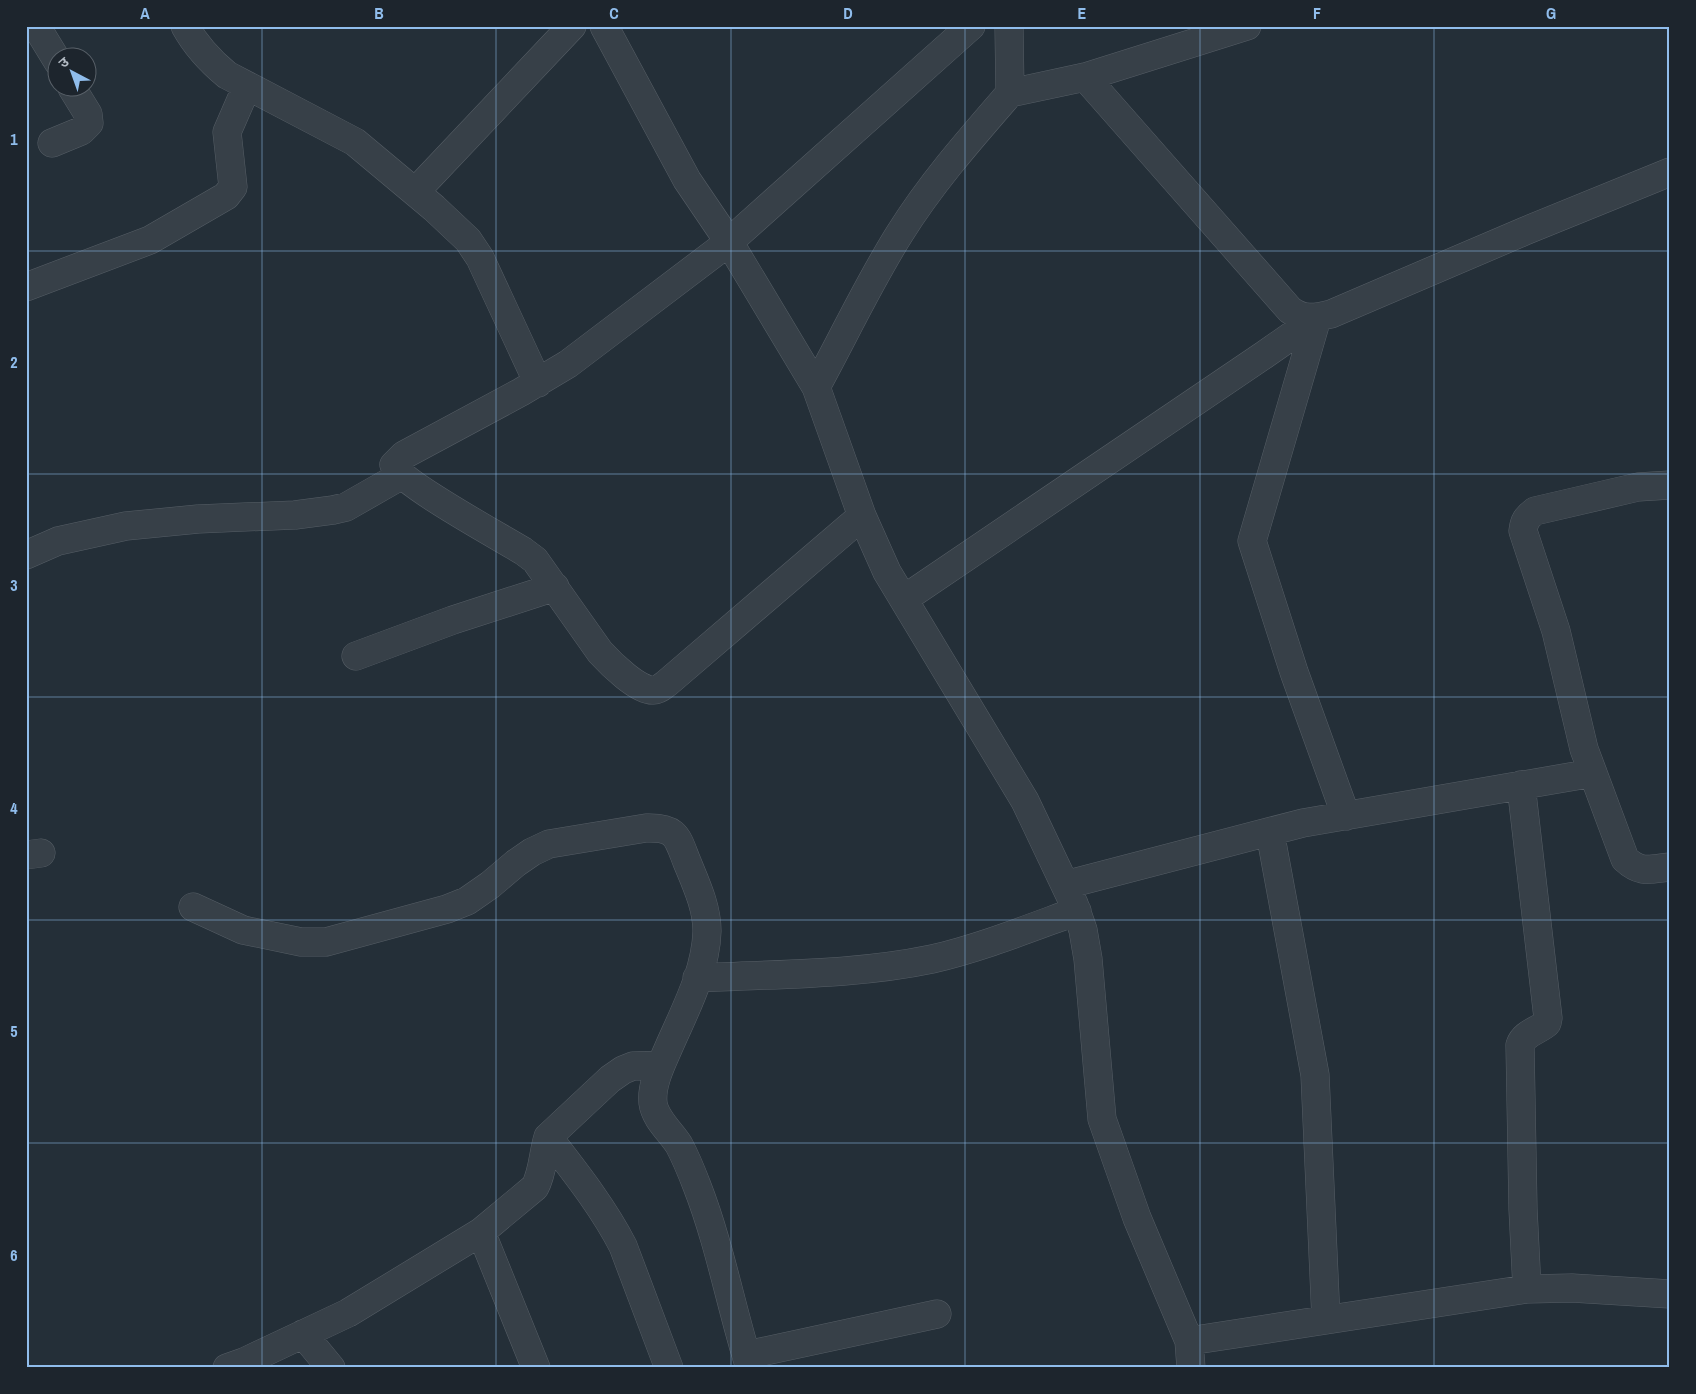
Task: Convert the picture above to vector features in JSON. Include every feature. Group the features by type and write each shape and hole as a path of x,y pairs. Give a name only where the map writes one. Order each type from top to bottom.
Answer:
{"street":[{"path":"36,26 49,48"},
{"path":"185,26 192,40 210,61 227,75 355,142 416,191 468,240 480,258 538,383"},
{"path":"416,191 572,26"},
{"path":"604,26 687,180 729,242 816,387 862,516 887,572 1026,801 1077,911 1083,930 1088,958 1102,1119 1137,1218 1189,1340 1191,1368"},
{"path":"862,516 660,689 653,691 646,689 613,666 585,633 535,560 423,490 396,470 394,465 404,455 538,383 568,364 729,242 972,26"},
{"path":"1009,26 1010,93"},
{"path":"816,387 900,232 951,160 1010,93 1084,77 1248,26"},
{"path":"1084,77 1290,310 1297,316 1317,318"},
{"path":"26,287 150,240 226,196 233,187 227,132 247,86"},
{"path":"52,143 81,131 89,123 88,114 78,98"},
{"path":"904,599 1317,318 1670,172"},
{"path":"1317,318 1252,541 1294,672 1346,816"},
{"path":"26,555 58,541 126,526 294,515 333,510 346,507 402,475"},
{"path":"1670,485 1638,488 1535,511 1527,516 1524,523 1524,531 1556,631 1584,748 1626,859 1636,868 1644,870 1670,867"},
{"path":"356,656 453,620 555,587"},
{"path":"1065,885 1303,823 1593,773"},
{"path":"1521,785 1548,1018 1547,1023 1522,1039 1520,1044 1523,1209 1527,1289"},
{"path":"193,907 243,930 301,942 326,942 447,910 467,901 516,863 532,852 549,844 646,828 661,828 671,832 679,843 698,889 707,931 697,978 661,1065 654,1090 653,1104 657,1115 679,1146 697,1185 711,1225 749,1361 937,1314"},
{"path":"1270,832 1315,1075 1326,1320"},
{"path":"697,978 877,968 934,958 994,940 1077,911"},
{"path":"227,1368 244,1362 348,1313 481,1232 535,1187 539,1179 548,1137 610,1079 633,1066 661,1065"},
{"path":"548,1137 604,1211 614,1228 623,1246 669,1368"},
{"path":"481,1232 536,1368"},
{"path":"1189,1340 1527,1289 1572,1288 1670,1294"},
{"path":"303,1334 331,1368"}]}
